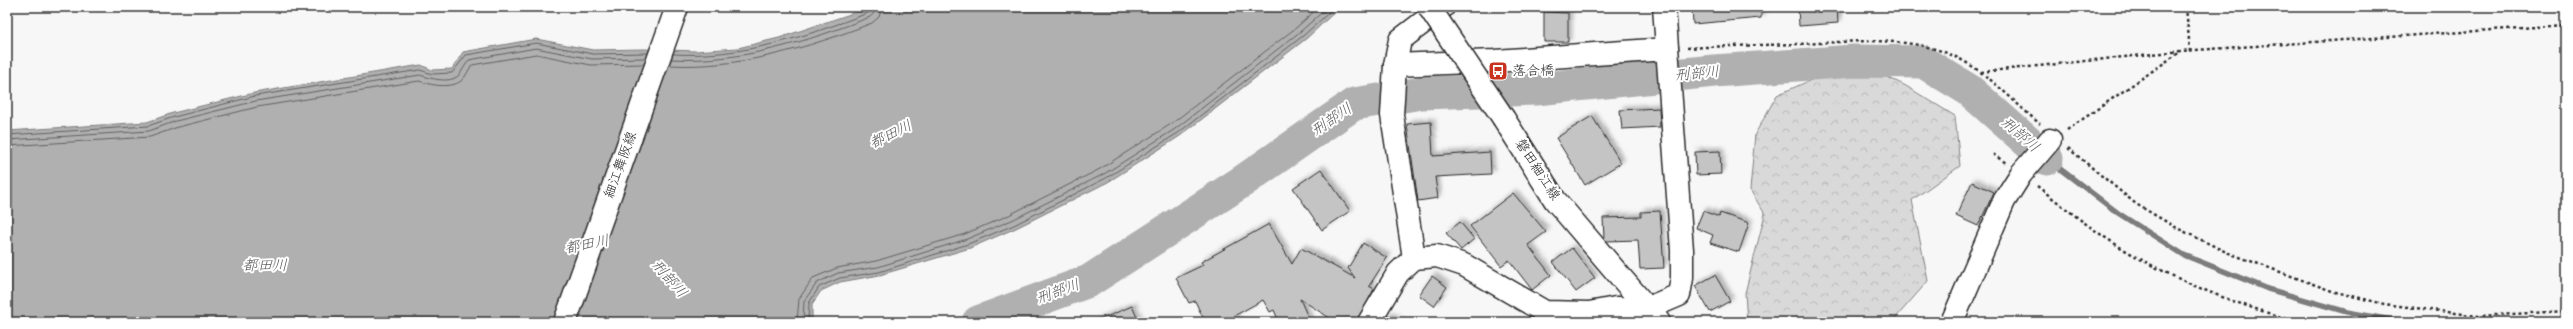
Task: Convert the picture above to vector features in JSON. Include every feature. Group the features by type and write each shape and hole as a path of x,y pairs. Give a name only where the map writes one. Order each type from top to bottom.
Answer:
{"street":[{"name":"細江舞阪線","path":"565,322 677,7"},
{"name":"磐田細江線","path":"1429,7 1504,119 1555,200 1653,316"},
{"path":"1414,258 1392,115 1395,70 1400,40 1442,7"},
{"path":"1369,322 1398,273 1414,258 1437,256 1464,265 1546,312 1589,313 1616,308 1653,316 1679,295 1682,278 1664,7"},
{"path":"1395,70 1667,48"},
{"path":"1952,322 2004,201 2024,171 2053,139"}],"path":[{"path":"2186,7 2190,51"},
{"path":"1980,72 2181,51 2566,25"},
{"path":"1667,48 1863,41 1898,43 1936,50 1964,62 1980,72 2053,139 2136,204 2177,228 2226,252 2332,290 2384,304 2478,316 2566,311"},
{"path":"2053,139 2181,51"},
{"path":"1993,154 2024,171 2103,236 2161,270 2240,305 2298,322"}],"green space":[{"path":"1854,61 1906,86 1955,116 1960,166 1912,200 1928,281 1892,322 1747,322 1745,293 1765,214 1750,190 1755,134 1777,95"}],"water":[{"name":"都田川","path":"871,7 1340,7 1307,38 1180,136 1108,182 1016,228 970,248 880,275 840,282 821,291 812,304 812,322 7,322 7,131 147,122 173,113 254,93 421,65 432,70 452,69 463,52 536,39 593,50 644,49 695,51 738,48 779,38"}],"building":[{"path":"1692,7 1761,7 1761,18 1693,24"},
{"path":"1798,7 1837,7 1838,23 1799,26"},
{"path":"1544,12 1568,13 1568,42 1544,42"},
{"path":"1659,108 1660,127 1622,129 1620,110"},
{"path":"1592,116 1621,163 1585,185 1556,138"},
{"path":"1431,122 1433,156 1490,152 1491,174 1435,177 1438,198 1418,201 1407,124"},
{"path":"1720,151 1721,174 1696,175 1695,152"},
{"path":"1321,169 1350,211 1322,230 1293,188"},
{"path":"1972,182 1994,192 1978,226 1956,216"},
{"path":"1513,193 1546,232 1528,245 1551,275 1532,290 1509,260 1501,266 1470,226"},
{"path":"1660,211 1664,268 1640,269 1638,240 1607,241 1604,238 1603,218 1641,217 1641,212"},
{"path":"1703,211 1719,217 1720,213 1749,223 1739,252 1710,243 1713,235 1696,228"},
{"path":"1460,222 1474,239 1461,250 1446,233"},
{"path":"1269,224 1292,264 1301,248 1355,278 1348,268 1363,243 1387,258 1369,286 1374,289 1357,322 1336,322 1300,299 1310,322 1279,322 1274,310 1270,312 1263,300 1234,316 1236,322 1205,322 1195,301 1189,303 1176,278 1203,265 1201,262"},
{"path":"1572,248 1595,278 1576,292 1553,262"},
{"path":"1715,275 1730,301 1710,312 1695,286"},
{"path":"1432,276 1447,287 1434,306 1419,295"},
{"path":"1132,306 1139,322 1094,322"},
{"path":"1388,315 1399,322 1384,322"}],"waterway":[{"name":"刑部川","path":"978,322 1089,281 1243,181 1354,104 1422,93 1536,89 1714,71 1854,61 1923,62 1969,90 2047,159"},
{"name":"刑部川","path":"2047,159 2118,213 2184,255 2268,289 2347,312 2403,322"}],"place":[{"name":"落合橋","path":"1498,71"}]}
